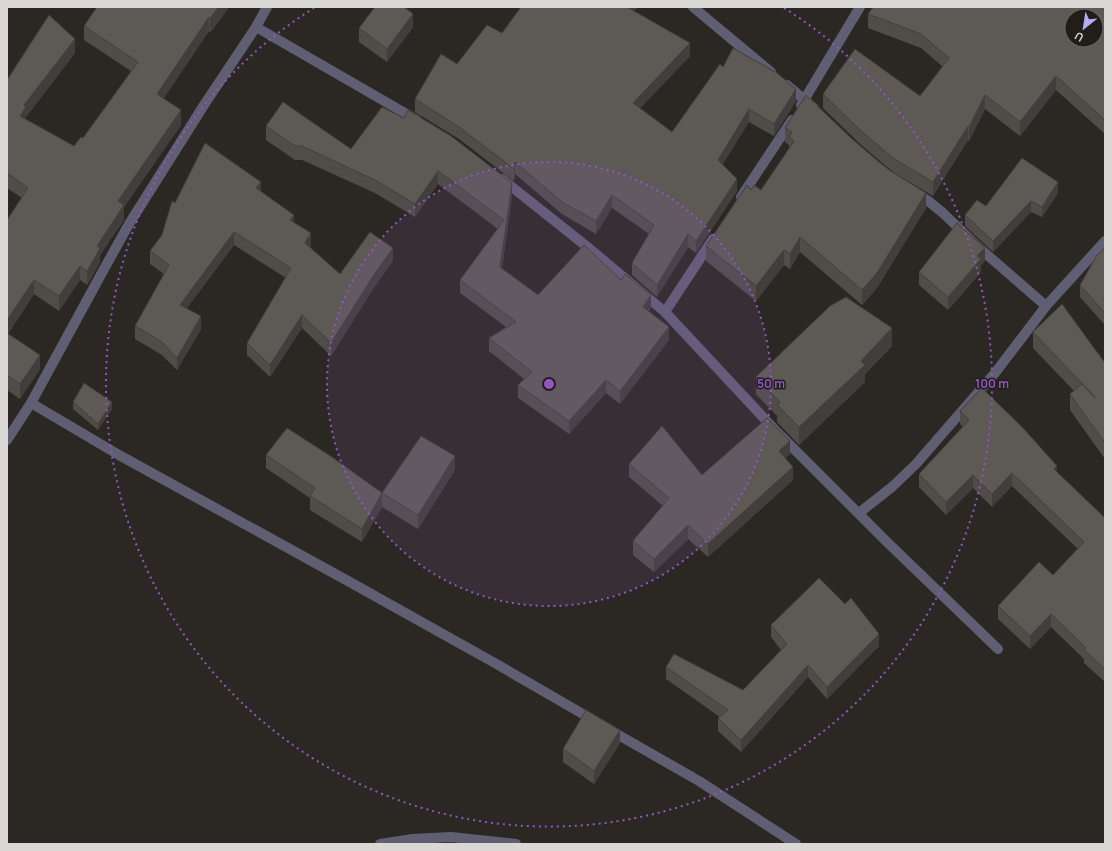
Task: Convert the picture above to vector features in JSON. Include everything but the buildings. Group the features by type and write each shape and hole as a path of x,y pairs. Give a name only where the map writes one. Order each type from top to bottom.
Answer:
{"street":[{"path":"7,440 31,403 129,224 256,27 267,7"},
{"path":"693,7 805,100 822,116"},
{"path":"735,206 805,100 860,7"},
{"path":"256,27 424,125"},
{"path":"496,175 590,249 665,312 775,430 887,542 998,649"},
{"path":"908,189 927,200 943,213 977,246 1046,306"},
{"path":"665,312 717,233"},
{"path":"859,513 892,487 916,464 995,373 1046,306 1105,242"},
{"path":"31,403 119,455 493,662 699,781 796,844"},
{"path":"380,844 413,839 451,837 516,844"}]}
